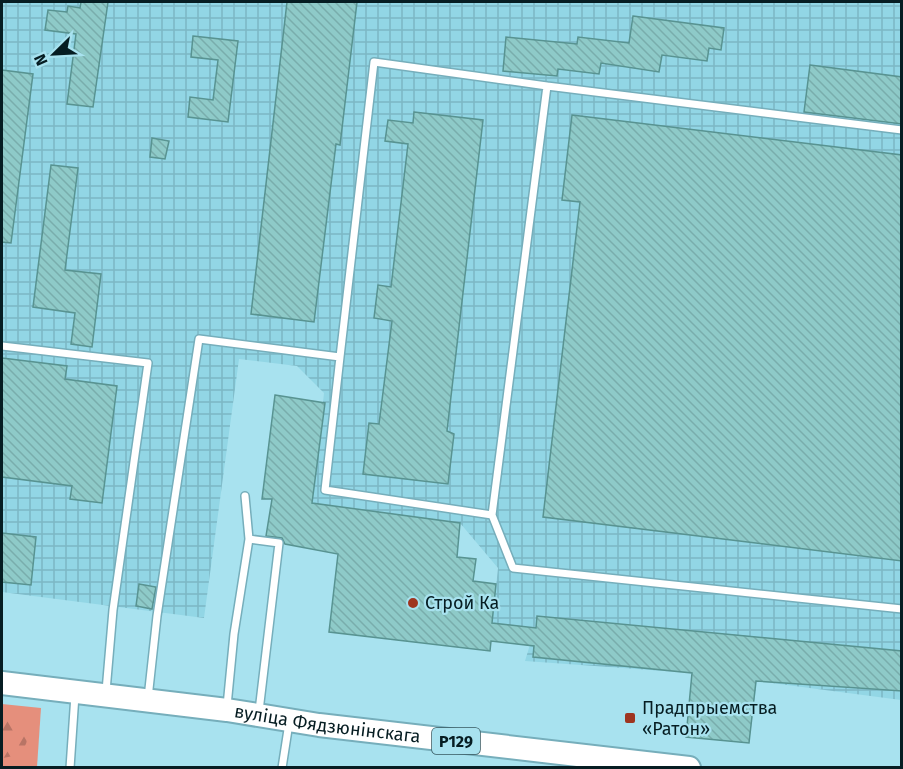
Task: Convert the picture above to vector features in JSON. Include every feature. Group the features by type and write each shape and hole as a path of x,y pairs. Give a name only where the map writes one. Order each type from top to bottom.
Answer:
{"main road":[{"name":"вуліца Фядзюнінскага","path":"2,683 227,710 319,725 690,768"}],"lane":[{"path":"492,515 325,490 374,62 902,130"},
{"path":"547,86 492,515 513,568 902,609"},
{"path":"148,701 157,616 199,339 340,357"},
{"path":"2,346 148,363 113,610 105,696"},
{"path":"227,710 234,634 249,539 245,496"},
{"path":"249,539 279,543 258,715"},
{"path":"70,768 75,693"},
{"path":"282,768 290,720"}],"shaded area":[{"path":"2,2 901,2 901,700 757,681 749,743 692,673 525,661 535,628 492,623 498,568 460,523 312,503 324,393 297,366 239,359 204,618 2,592"}],"green space":[{"path":"2,704 41,708 37,767 2,768"},
{"path":"2,711 20,720 27,735 22,750 2,758"}],"building":[{"path":"81,2 108,2 93,107 67,104 76,34 45,30 48,10 67,12 68,6 80,8"},
{"path":"287,2 357,2 340,145 336,144 314,322 251,314"},
{"path":"633,16 724,28 721,50 709,48 707,61 662,55 659,72 601,63 599,74 558,69 557,76 503,71 506,37 577,44 578,37 629,43"},
{"path":"193,36 238,41 228,122 188,117 190,97 213,100 218,60 191,57"},
{"path":"810,65 902,77 902,124 804,112"},
{"path":"2,70 33,74 11,243 2,242"},
{"path":"414,112 483,120 447,431 454,434 448,484 363,474 369,423 379,424 392,321 374,318 378,285 391,287 408,144 385,141 388,120 413,123"},
{"path":"572,115 902,155 902,561 543,517 580,202 562,200"},
{"path":"152,138 169,141 165,159 150,157"},
{"path":"51,165 78,168 65,270 101,274 92,347 71,344 75,313 33,307"},
{"path":"2,358 67,366 65,379 117,386 102,503 70,499 72,486 2,477"},
{"path":"275,395 325,403 312,503 460,523 457,557 476,559 473,581 496,584 492,623 536,628 537,616 902,651 902,691 756,681 749,743 686,737 692,673 533,657 534,646 491,641 490,651 329,632 338,554 285,544 282,538 266,536 272,499 262,499"},
{"path":"2,533 36,537 31,585 2,582"},
{"path":"139,584 156,587 152,609 136,606"}],"place":[{"name":"Строй Ка","path":"413,603"},
{"name":"Прадпрыемства «Ратон»","path":"630,718"}]}
